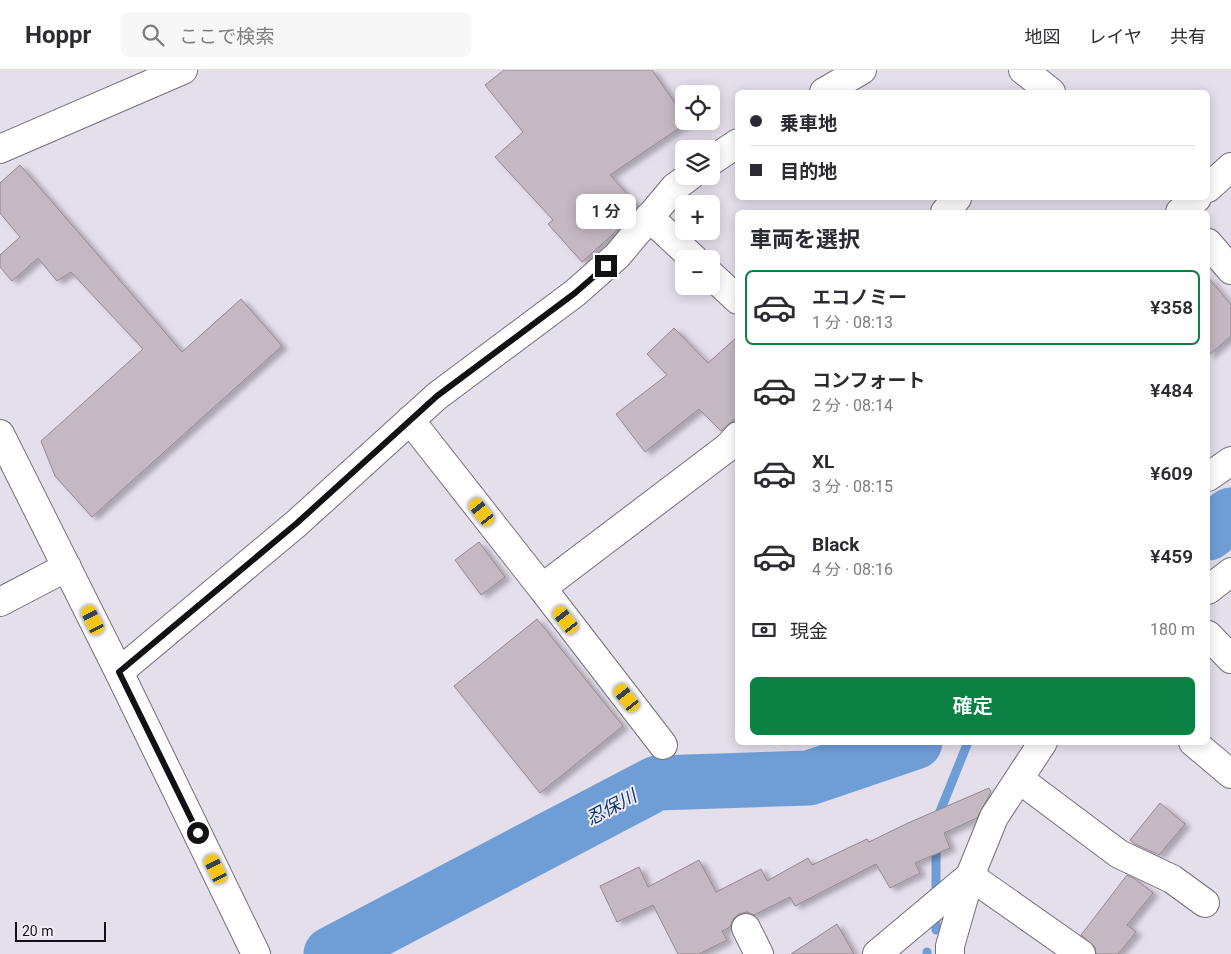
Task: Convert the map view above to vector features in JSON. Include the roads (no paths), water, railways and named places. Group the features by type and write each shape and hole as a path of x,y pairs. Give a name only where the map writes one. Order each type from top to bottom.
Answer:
{"street":[{"path":"0,149 183,70"},
{"path":"827,90 862,70"},
{"path":"1022,70 1046,90"},
{"path":"720,156 735,145"},
{"path":"1210,186 1231,167"},
{"path":"119,672 297,523 437,396 582,287 617,256 678,185"},
{"path":"947,210 955,200"},
{"path":"1169,200 1178,210"},
{"path":"1182,210 1195,200"},
{"path":"649,217 684,250"},
{"path":"1210,245 1231,270"},
{"path":"720,283 735,297"},
{"path":"410,420 663,745"},
{"path":"0,434 119,672 256,954"},
{"path":"542,588 728,447 735,439"},
{"path":"1210,476 1231,461"},
{"path":"0,602 67,567"},
{"path":"1210,588 1231,572"},
{"path":"1210,637 1231,659"},
{"path":"950,954 950,946 970,876 994,816 1041,745"},
{"path":"1197,745 1231,774"},
{"path":"1019,779 1119,854 1172,879 1205,903"},
{"path":"877,954 970,876"},
{"path":"970,876 1081,954"},
{"path":"746,928 759,954"}],"waterway":[{"name":"忍保川","path":"1210,531 1231,515"},
{"name":"忍保川","path":"331,954 657,783 809,778 906,745"},
{"path":"937,819 967,745"},
{"path":"936,844 936,898"},
{"path":"936,911 936,930"}]}
